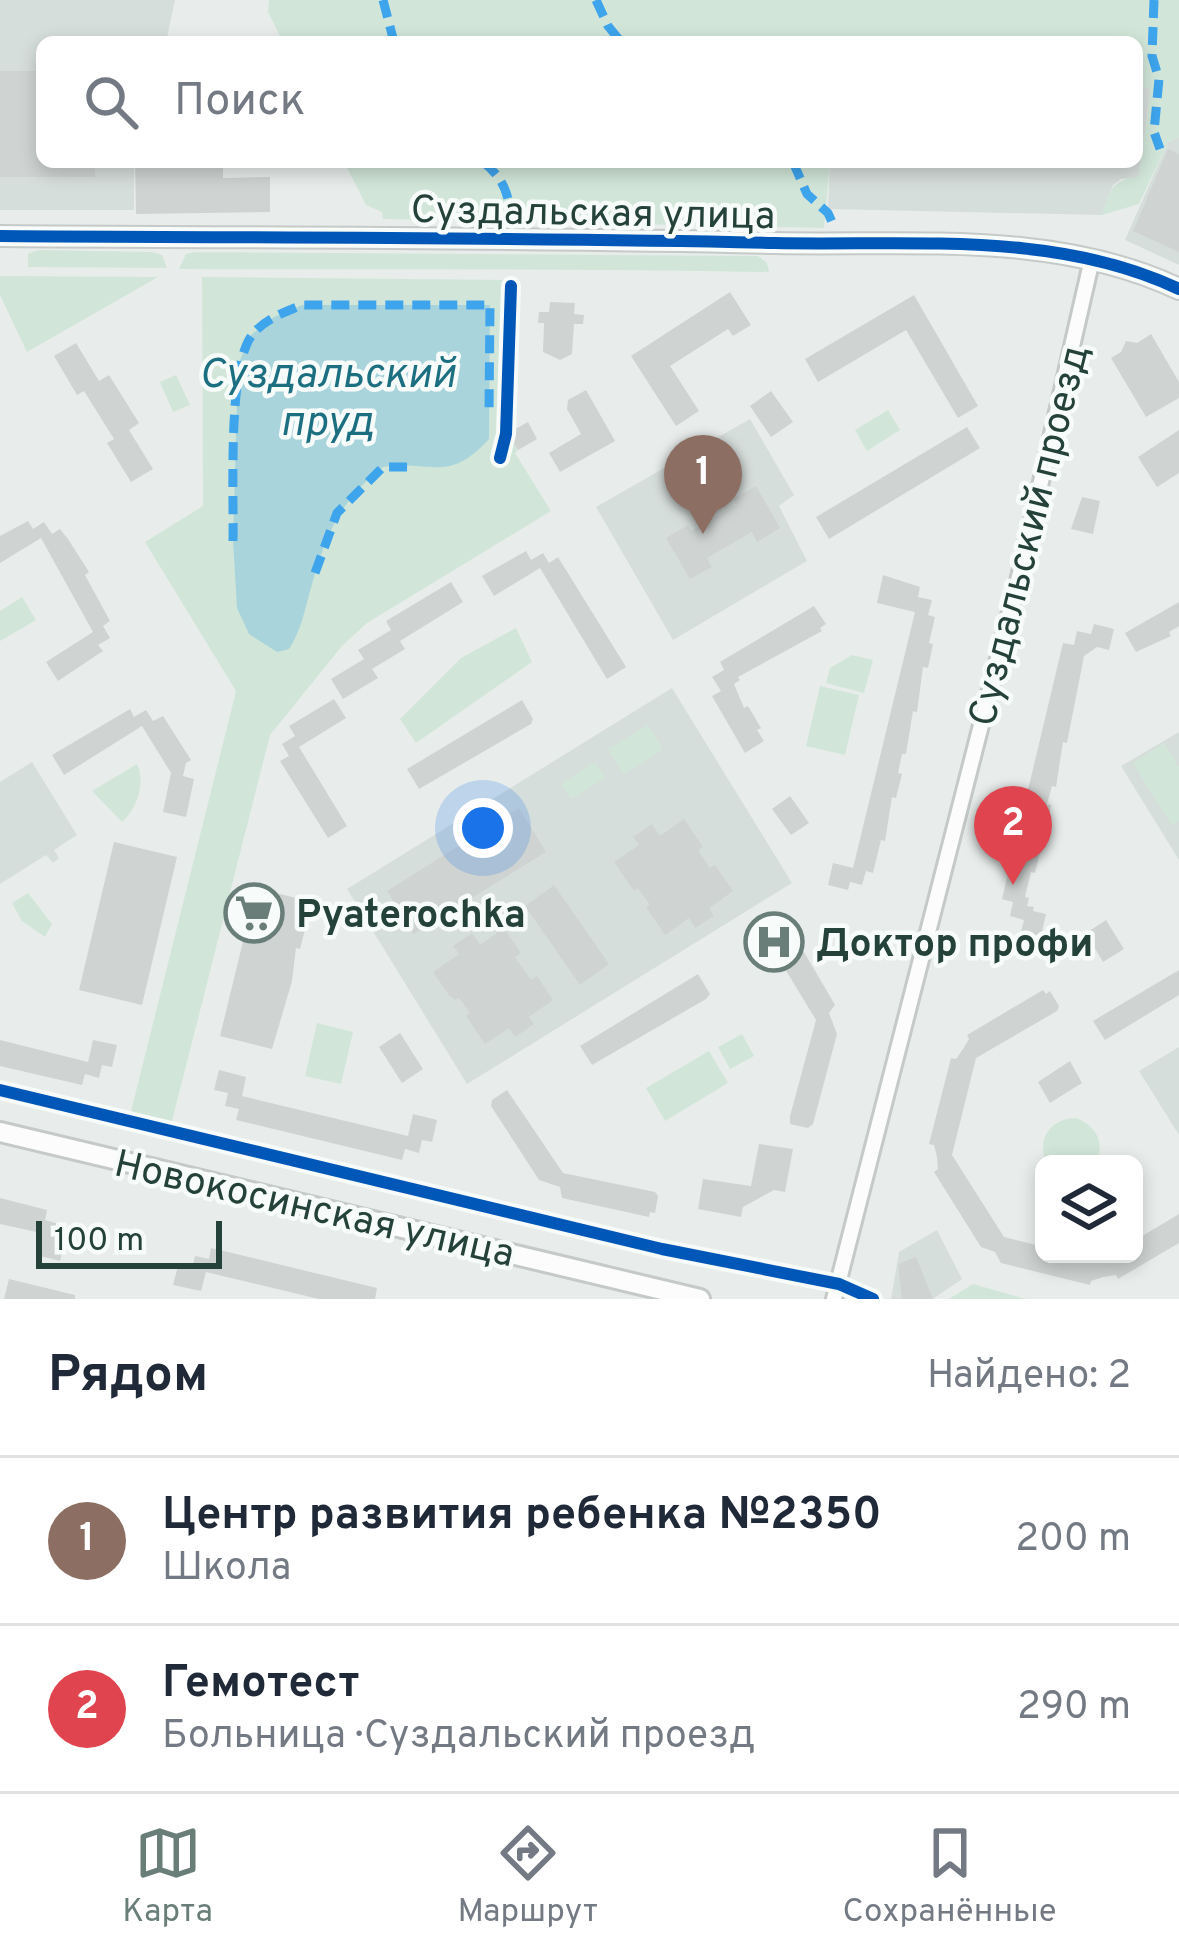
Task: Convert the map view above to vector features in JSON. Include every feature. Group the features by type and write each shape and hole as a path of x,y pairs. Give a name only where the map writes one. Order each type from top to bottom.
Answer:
{"street":[{"name":"Суздальская улица","path":"0,236 1013,247 1092,259 1179,289"},
{"name":"Суздальский проезд","path":"834,1299 1021,569 1092,259"},
{"name":"Новокосинская улица","path":"0,1132 700,1299"}],"shaded area":[{"path":"0,0 175,0 167,36 36,36 36,168 134,168 134,210 0,210"},
{"path":"1143,87 1151,88 1143,148"},
{"path":"1179,137 1179,265 1125,240 1168,142"},
{"path":"830,168 1140,168 1139,178 1121,179 1113,185 1102,215 828,209"},
{"path":"750,419 794,495 779,506 807,561 673,640 596,507"},
{"path":"672,688 792,883 467,1084 347,889"},
{"path":"1179,732 1179,860 1121,766"},
{"path":"32,762 77,835 54,850 59,858 53,863 46,855 0,884 0,782"},
{"path":"1179,1047 1179,1135 1139,1071"},
{"path":"937,1230 962,1279 933,1299 891,1299 899,1252"}],"green space":[{"path":"269,0 1179,0 1179,137 1168,142 1139,204 1102,215 1113,188 1139,177 1143,168 1151,89 1143,88 1143,36 280,36 268,12"},
{"path":"347,168 829,168 824,228 383,219 382,212 366,205"},
{"path":"38,250 153,252 162,255 167,268 28,267 28,254"},
{"path":"186,254 758,256 769,272 179,269"},
{"path":"0,276 158,277 27,352 0,295"},
{"path":"202,277 514,280 508,433 551,511 367,623 342,646 270,735 171,1125 130,1115 236,691 145,542 203,506"},
{"path":"176,375 190,405 173,412 160,382"},
{"path":"888,410 900,430 867,451 855,430"},
{"path":"22,597 36,620 0,641 0,611"},
{"path":"516,628 532,662 416,743 400,719 461,658"},
{"path":"852,655 873,660 864,693 826,683 830,668"},
{"path":"820,686 859,695 845,755 806,746"},
{"path":"648,725 663,750 623,774 608,749"},
{"path":"1164,743 1179,767 1179,821 1172,826 1133,763"},
{"path":"595,762 605,778 571,799 561,784"},
{"path":"137,764 138,795 122,822 92,791"},
{"path":"28,893 52,924 45,937 22,921 12,903"},
{"path":"317,1023 353,1032 341,1084 305,1076"},
{"path":"742,1034 754,1056 730,1069 718,1047"},
{"path":"709,1051 728,1083 665,1121 646,1088"},
{"path":"1076,1118 1089,1126 1097,1136 1098,1155 1044,1155 1047,1132"},
{"path":"973,1284 1026,1299 949,1299"}],"water":[{"name":"Суздальский пруд","path":"302,305 490,305 489,439 450,466 383,467 367,481 343,509 327,540 293,643 277,652 249,634 237,608 233,541 238,365 251,335 274,317"}],"building":[{"path":"0,71 36,71 36,168 95,168 95,177 0,177"},
{"path":"1168,149 1179,154 1179,252 1133,231"},
{"path":"135,168 223,168 223,178 270,177 270,212 136,214"},
{"path":"730,292 751,325 733,336 728,329 670,366 699,411 676,426 631,356"},
{"path":"914,295 978,406 958,418 906,330 818,382 805,359"},
{"path":"550,302 575,303 574,314 584,315 583,324 574,324 572,354 560,360 543,352 544,323 538,323 539,312 549,312"},
{"path":"1151,334 1179,382 1179,398 1146,417 1111,358 1126,341 1137,343"},
{"path":"76,343 99,381 109,375 139,423 129,430 153,469 131,482 107,443 114,439 84,391 77,395 54,356"},
{"path":"586,390 615,441 560,472 549,453 581,434 567,409 568,400"},
{"path":"771,391 793,422 771,437 750,406"},
{"path":"528,422 537,439 518,450 508,433"},
{"path":"967,427 980,448 829,539 816,517"},
{"path":"1179,430 1179,473 1157,487 1138,457"},
{"path":"756,486 780,528 757,542 752,532 707,558 712,567 690,579 666,538 688,525 691,531 736,505 733,499"},
{"path":"1082,497 1100,501 1093,534 1071,529"},
{"path":"28,521 33,529 44,522 52,534 60,529 89,572 85,575 110,621 103,626 110,638 98,645 103,651 58,681 46,662 93,632 41,538 0,563 0,536"},
{"path":"526,551 531,560 543,553 549,563 558,557 626,667 607,679 540,568 494,596 482,576"},
{"path":"883,575 920,587 918,597 932,600 928,615 935,617 929,643 933,644 928,668 923,667 917,712 913,711 906,754 902,754 898,773 902,774 896,798 892,797 885,841 881,840 873,873 866,871 862,885 850,882 848,890 828,885 833,863 853,868 915,612 877,603"},
{"path":"451,582 463,602 400,641 405,649 372,669 378,678 343,699 331,679 364,659 358,650 391,630 386,621"},
{"path":"1179,602 1179,626 1169,632 1171,636 1136,652 1125,633"},
{"path":"814,606 826,624 822,631 738,677 734,684 764,741 745,753 712,696 721,691 712,677 724,670 720,662"},
{"path":"1094,624 1114,629 1109,650 1097,647 1084,656 1056,787 1052,786 1047,804 1051,805 1046,829 1042,828 1035,873 1031,872 1025,897 1033,911 1046,914 1041,936 1021,932 1024,920 1010,916 1013,902 1002,899 1063,643 1074,645 1077,631 1091,634"},
{"path":"334,699 346,718 299,747 347,826 328,838 280,761 289,756 282,744 295,736 289,726"},
{"path":"522,700 533,719 531,724 419,789 407,769"},
{"path":"130,709 134,717 146,710 153,721 163,716 191,760 183,776 194,779 186,817 163,812 171,773 142,726 64,775 52,755"},
{"path":"790,796 809,823 791,835 772,809"},
{"path":"519,808 546,852 414,934 387,891"},
{"path":"684,819 703,847 698,850 710,868 715,865 733,891 709,908 714,916 695,928 689,918 665,935 646,907 650,905 614,862 639,845 633,837 652,824 660,836"},
{"path":"114,842 177,857 142,1005 79,990"},
{"path":"554,885 609,964 580,985 525,906"},
{"path":"256,888 312,902 272,1049 220,1036"},
{"path":"1106,920 1124,949 1103,962 1086,933"},
{"path":"784,927 786,931 790,928 835,1005 829,1013 837,1034 808,1128 790,1124 790,1116 816,1020 768,941 769,935"},
{"path":"504,928 521,953 515,957 531,980 537,976 553,1000 529,1017 534,1024 515,1037 509,1028 485,1044 466,1016 470,1013 433,972 459,954 453,946 472,933 480,945"},
{"path":"1179,970 1179,995 1105,1040 1093,1021"},
{"path":"698,974 710,994 706,999 592,1065 580,1046"},
{"path":"1043,990 1050,991 1059,1006 976,1058 952,1155 1004,1237 1035,1245 1035,1263 1143,1263 1143,1236 1179,1214 1179,1243 1118,1279 1116,1275 1103,1277 1090,1285 1001,1263 995,1252 981,1247 934,1172 937,1157 934,1145 929,1144 951,1058 956,1059 963,1049 967,1035"},
{"path":"400,1033 423,1069 402,1083 379,1047"},
{"path":"0,1040 88,1062 93,1040 117,1045 112,1067 102,1065 99,1078 85,1074 82,1085 0,1066"},
{"path":"1070,1061 1082,1083 1050,1103 1038,1082"},
{"path":"219,1070 246,1077 242,1096 408,1136 413,1114 437,1120 432,1142 422,1140 419,1153 405,1149 402,1160 236,1120 239,1109 225,1106 228,1093 214,1090"},
{"path":"507,1090 563,1173 655,1192 655,1213 650,1212 649,1217 562,1198 560,1187 539,1180 491,1106"},
{"path":"759,1144 793,1149 785,1192 774,1190 743,1207 741,1217 698,1209 703,1179 751,1186"},
{"path":"0,1198 47,1210 45,1220 59,1224 56,1237 65,1239 60,1261 36,1255 41,1233 0,1224"},
{"path":"211,1248 377,1288 375,1299 319,1299 206,1272 201,1291 173,1285 178,1266 192,1269 195,1256 209,1259"},
{"path":"916,1257 933,1299 902,1299 898,1264"},
{"path":"9,1279 75,1295 75,1299 4,1299"}],"marked path":[{"path":"383,0 392,36"},
{"path":"596,0 616,36"},
{"path":"1154,0 1152,56 1159,79 1154,132 1160,149"},
{"path":"489,168 505,189 511,224"},
{"path":"796,168 807,194 828,213 835,229"},
{"path":"233,541 239,372 253,334 276,316 302,305 490,305 489,413"},
{"path":"315,573 337,513 383,467 411,467"}],"cycle path":[{"path":"0,236 981,245 1082,257 1179,289"},
{"path":"500,458 506,434 511,286"},
{"path":"0,1090 662,1249 839,1284 873,1299"}],"place":[{"name":"Центр развития ребенка №2350","path":"703,534"},
{"name":"Гемотест","path":"1013,885"},
{"name":"Pyaterochka","path":"254,913"},
{"name":"Доктор профи","path":"774,942"}]}
